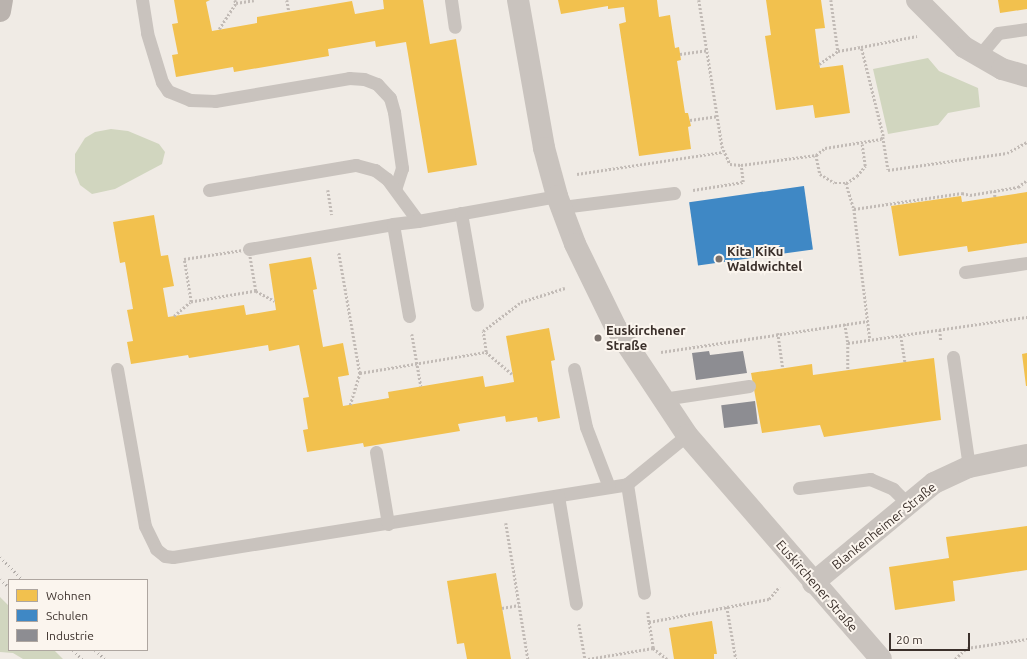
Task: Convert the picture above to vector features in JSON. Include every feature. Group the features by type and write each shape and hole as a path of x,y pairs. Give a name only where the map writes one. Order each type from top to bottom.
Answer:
{"main road":[{"path":"0,11 2,0"}],"street":[{"name":"Euskirchener Straße","path":"518,0 544,148 557,194 575,244 597,290 636,361 687,435 813,583 881,659"},
{"path":"917,0 944,30 978,56 1002,69 1027,76"},
{"name":"Blankenheimer Straße","path":"813,583 934,483 968,467 1027,455"}],"lane":[{"path":"142,0 147,33 162,82 168,91 190,100 215,101 349,78 364,79 377,84 390,98 394,112 402,168 395,189"},
{"path":"450,0 455,27"},
{"path":"978,56 998,33 1027,28"},
{"path":"209,190 356,165 375,170 395,189 418,221"},
{"path":"249,249 418,221 557,194 674,193"},
{"path":"461,213 477,304"},
{"path":"393,224 409,316"},
{"path":"965,272 1027,263"},
{"path":"953,357 968,467"},
{"path":"117,368 145,526 156,549 165,556 182,556 388,524 627,484 687,435"},
{"path":"574,369 586,427 609,487"},
{"path":"663,399 748,386"},
{"path":"376,452 388,524"},
{"path":"799,488 870,479 893,489 908,504"},
{"path":"627,484 644,593"},
{"path":"558,496 576,604"}],"path":[{"path":"219,30 235,2 254,0"},
{"path":"287,0 289,11"},
{"path":"699,0 723,152 730,164 741,165 816,155 825,148 851,143 862,144 881,140 883,136"},
{"path":"831,0 838,51"},
{"path":"819,64 838,51 861,48 944,30"},
{"path":"861,48 883,136 888,170 1007,153 1027,142"},
{"path":"680,54 707,50"},
{"path":"690,120 717,116"},
{"path":"816,155 820,174 835,183 846,183 857,176 865,166 862,144"},
{"path":"557,194 723,152"},
{"path":"674,193 743,182 741,165"},
{"path":"854,209 995,191 1018,187 1027,180"},
{"path":"846,183 854,209 870,340"},
{"path":"995,191 995,197"},
{"path":"330,205 331,209"},
{"path":"191,302 184,259 249,249 256,291"},
{"path":"174,316 191,302 256,291 275,301"},
{"path":"409,316 420,386"},
{"path":"848,343 1027,317"},
{"path":"636,361 669,349 868,321"},
{"path":"845,324 848,343 848,370"},
{"path":"778,333 783,368"},
{"path":"901,336 905,362"},
{"path":"486,352 512,374"},
{"path":"350,405 360,373"},
{"path":"502,505 528,659"},
{"path":"667,659 653,648 649,622 770,599 779,587"},
{"path":"576,604 586,659 653,648"},
{"path":"502,608 519,605"},
{"path":"727,607 736,659"},
{"path":"955,659 967,648 1027,639"}],"green space":[{"path":"928,58 939,71 978,88 980,107 948,113 938,125 888,134 873,69"},
{"path":"111,129 128,131 159,144 165,152 162,164 115,189 92,194 80,185 75,172 75,154 85,138 95,132"},
{"path":"0,597 8,605 8,651 55,651 63,659 23,659 13,653 0,652"}],"building: Wohnen":[{"path":"174,0 210,0 206,2 212,31 257,23 257,17 352,1 355,14 384,9 383,0 423,0 430,44 456,39 477,165 428,173 406,42 376,47 375,41 328,49 329,56 234,72 233,67 176,77 172,55 178,54 172,24 178,23"},
{"path":"558,0 657,0 659,17 670,15 675,48 679,47 681,60 677,61 685,113 688,113 691,126 688,127 691,149 639,156 619,24 626,22 624,7 608,9 608,6 561,14"},
{"path":"766,0 821,0 825,28 815,29 820,68 843,65 850,113 815,118 813,105 776,110 765,36 771,35"},
{"path":"998,0 1027,0 1027,9 1000,13"},
{"path":"1027,192 1027,243 968,252 967,246 899,256 891,206 961,196 962,202"},
{"path":"154,215 161,256 168,255 174,286 163,288 168,317 244,305 246,315 276,310 269,264 311,257 317,289 313,290 323,347 343,343 349,375 338,377 343,406 389,398 388,392 483,376 485,387 514,382 506,336 549,328 555,360 551,361 560,418 538,422 537,417 506,422 505,416 458,424 460,431 364,447 363,443 307,452 303,430 308,429 303,398 309,397 299,345 269,351 268,345 189,358 188,355 131,364 127,342 133,341 127,310 133,309 125,262 120,263 113,222"},
{"path":"1027,353 1027,386 1026,386 1022,354"},
{"path":"934,358 941,420 824,437 820,425 762,433 751,373 812,364 813,375"},
{"path":"1027,526 1027,570 953,581 955,601 895,610 889,567 949,558 946,537"},
{"path":"496,573 511,659 467,659 464,643 457,644 447,581"},
{"path":"712,621 717,654 714,654 714,659 674,659 669,628"}],"building: Schulen":[{"path":"804,186 813,249 698,266 689,202"}],"building: Industrie":[{"path":"709,351 710,355 743,351 747,373 696,380 692,353"},
{"path":"755,401 758,424 724,428 721,405"}],"railway":[{"path":"0,557 22,579"},
{"path":"0,579 8,586"},
{"path":"74,651 82,659"},
{"path":"96,651 105,659"}],"place":[{"name":"Kita KiKu Waldwichtel","path":"719,259"},
{"name":"Euskirchener Straße","path":"598,338"}]}
